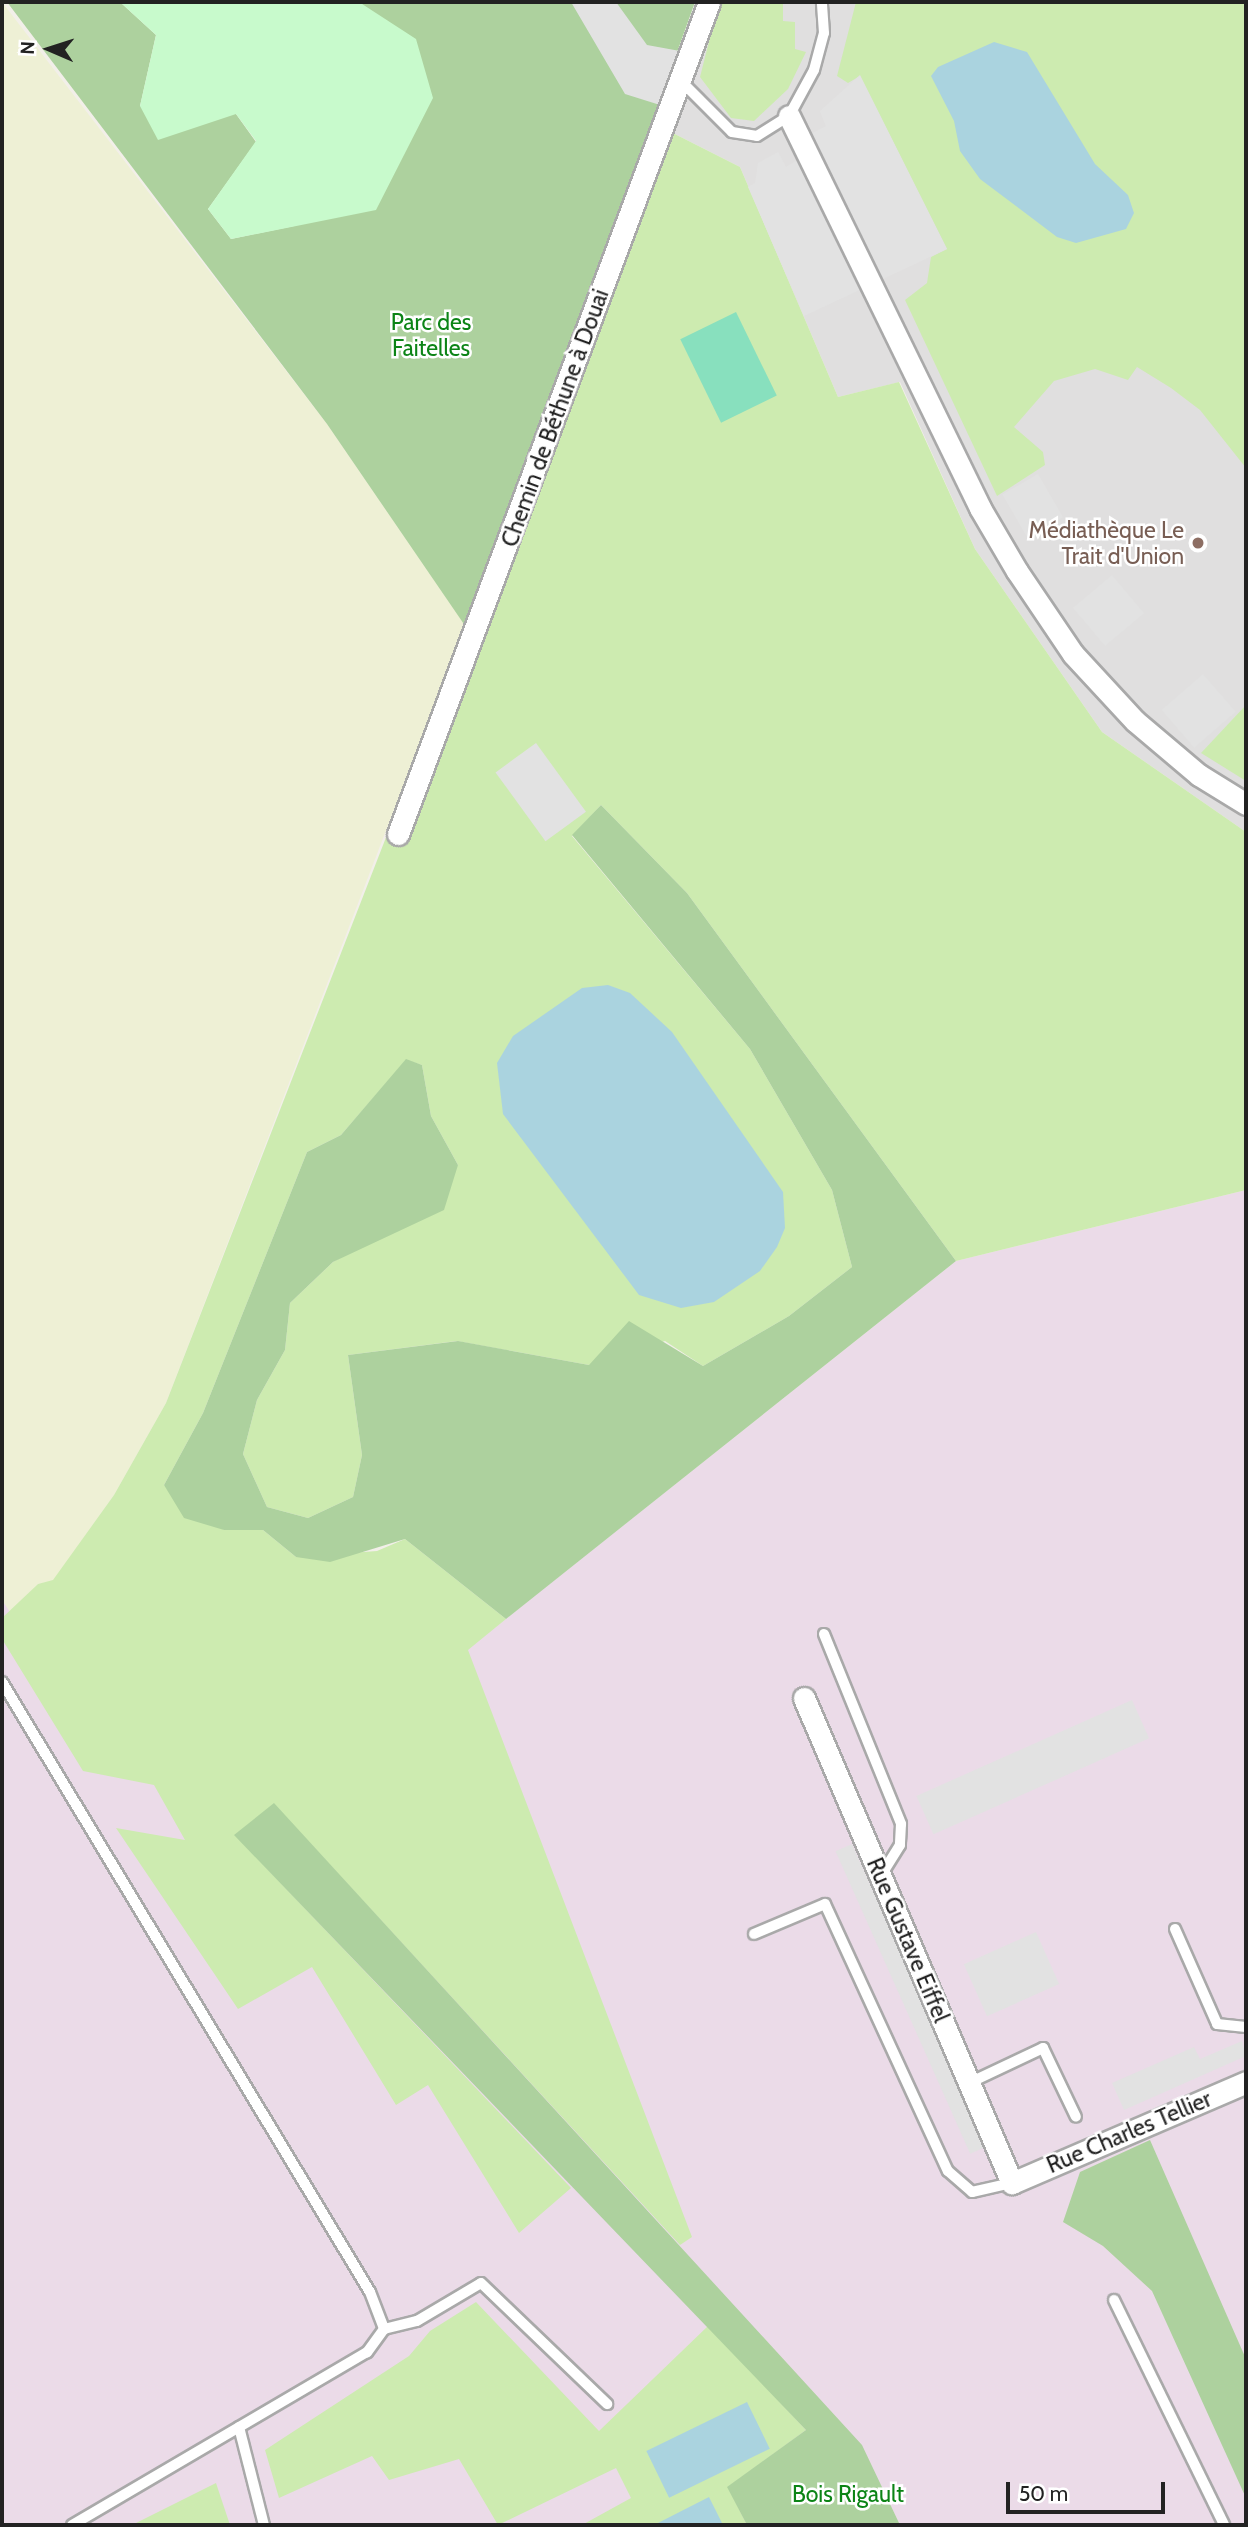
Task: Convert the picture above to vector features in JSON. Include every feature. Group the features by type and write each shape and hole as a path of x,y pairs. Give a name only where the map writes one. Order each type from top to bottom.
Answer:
{"street":[{"name":"Chemin de Béthune à Douai","path":"398,834 709,2"},
{"path":"789,116 1017,572 1073,654 1135,721 1190,769 1246,804"},
{"name":"Rue Gustave Eiffel","path":"804,1698 1012,2183"},
{"name":"Rue Charles Tellier","path":"1012,2183 1246,2082"}],"lane":[{"path":"681,81 732,132 757,136 789,116 814,70 824,33 822,2"},
{"path":"824,1634 901,1825 900,1845 881,1876"},
{"path":"2,1682 370,2292 384,2329"},
{"path":"754,1934 825,1904 948,2171 972,2192 1012,2183"},
{"path":"1175,1929 1217,2024 1246,2027"},
{"path":"970,2083 1043,2048 1076,2116"},
{"path":"72,2525 368,2352 384,2329 417,2321 481,2283 607,2404"},
{"path":"1114,2300 1224,2525"},
{"path":"239,2427 264,2525"}],"shaded area":[{"path":"571,2 616,2 647,45 680,51 660,105 625,94"},
{"path":"695,2 1246,2 1246,832 1102,732 975,549 900,382 838,397 740,167 653,123"},
{"path":"860,75 947,249 804,316 748,187 755,183 758,163 778,152 786,167 804,156 797,141 826,126 820,111"},
{"path":"1038,474 1063,517 1027,538 1002,494"},
{"path":"1112,575 1144,613 1105,646 1073,608"},
{"path":"1203,674 1236,712 1194,748 1161,710"},
{"path":"536,743 586,812 546,841 496,772"},
{"path":"1246,1190 1246,2525 900,2525 861,2446 747,2525 2,2525 2,1600 234,1835 956,1261"},
{"path":"1132,1700 1149,1738 933,1834 916,1796"},
{"path":"852,1844 987,2146 970,2154 836,1851"},
{"path":"1036,1932 1059,1984 987,2016 964,1964"},
{"path":"1242,2041 1246,2056 1124,2110 1112,2083 1194,2047 1200,2059"}],"green space":[{"path":"2,2 327,424 465,625 166,1403 114,1495 53,1581 38,1584 10,1612 2,1600"},
{"name":"Parc des Faitelles","path":"7,2 120,2 156,35 140,106 236,114 256,142 208,209 231,239 294,226 366,10 359,2 695,2 470,633 327,424"},
{"path":"120,2 359,2 416,39 433,98 376,210 231,239 208,209 256,141 236,114 158,140 140,106 156,35"},
{"path":"719,2 783,2 783,21 795,22 795,49 806,52 788,89 754,121 731,118 700,77"},
{"path":"856,2 1246,2 1246,468 1200,410 1171,388 1137,367 1128,380 1095,369 1054,381 1014,427 1043,452 1045,465 997,496 905,300 927,283 931,257 947,249 860,76 848,83 837,76"},
{"path":"653,123 740,167 838,397 899,382 975,549 1102,732 1246,832 1246,1190 956,1261 687,893 601,805 572,836 750,1049 832,1190 852,1267 789,1316 703,1366 665,1341 589,1365 457,1341 348,1355 362,1455 353,1497 308,1518 267,1507 243,1454 257,1400 285,1350 290,1303 333,1262 380,1236 458,1165 431,1116 422,1065 406,1060 341,1135 307,1152 203,1413 164,1485 224,1530 263,1530 296,1557 377,1551 405,1539 506,1619 468,1650 692,2237 680,2245 274,1804 235,1835 571,2188 519,2233 428,2085 396,2105 312,1967 238,2009 116,1828 185,1840 154,1785 83,1771 2,1639 2,1618 38,1584 53,1580 114,1495 166,1403 434,714"},
{"path":"736,312 777,396 721,423 680,339"},
{"path":"1246,705 1246,781 1201,753"},
{"path":"601,805 687,893 956,1261 506,1619 405,1539 330,1562 296,1557 263,1530 224,1530 184,1518 164,1485 203,1413 307,1152 341,1135 406,1059 422,1065 431,1116 458,1165 444,1210 333,1262 290,1303 285,1350 257,1400 243,1454 267,1507 308,1518 353,1497 362,1455 348,1355 458,1341 589,1365 629,1321 703,1366 789,1316 852,1267 832,1190 750,1049 572,835"},
{"name":"Bois Rigault","path":"274,1803 862,2445 900,2525 747,2525 727,2487 806,2430 234,1835"},
{"path":"1150,2140 1246,2359 1246,2498 1152,2291 1103,2246 1063,2222 1080,2172"},
{"path":"476,2302 599,2431 708,2326 806,2430 728,2487 747,2525 582,2525 631,2498 616,2468 498,2525 459,2459 389,2480 372,2456 279,2498 265,2450 409,2356 430,2331"},
{"path":"216,2483 230,2525 132,2525"}],"water":[{"path":"994,42 1027,52 1095,164 1128,195 1134,213 1126,229 1076,243 1057,237 980,179 960,151 954,121 931,76 938,67"},
{"path":"608,985 630,993 672,1032 783,1192 785,1228 777,1247 760,1271 714,1302 681,1308 639,1295 503,1114 497,1063 513,1036 582,988"},
{"path":"747,2402 770,2449 669,2498 646,2451"},
{"path":"709,2497 723,2525 654,2525"}],"place":[{"name":"Médiathèque Le Trait d'Union","path":"1198,543"}]}
